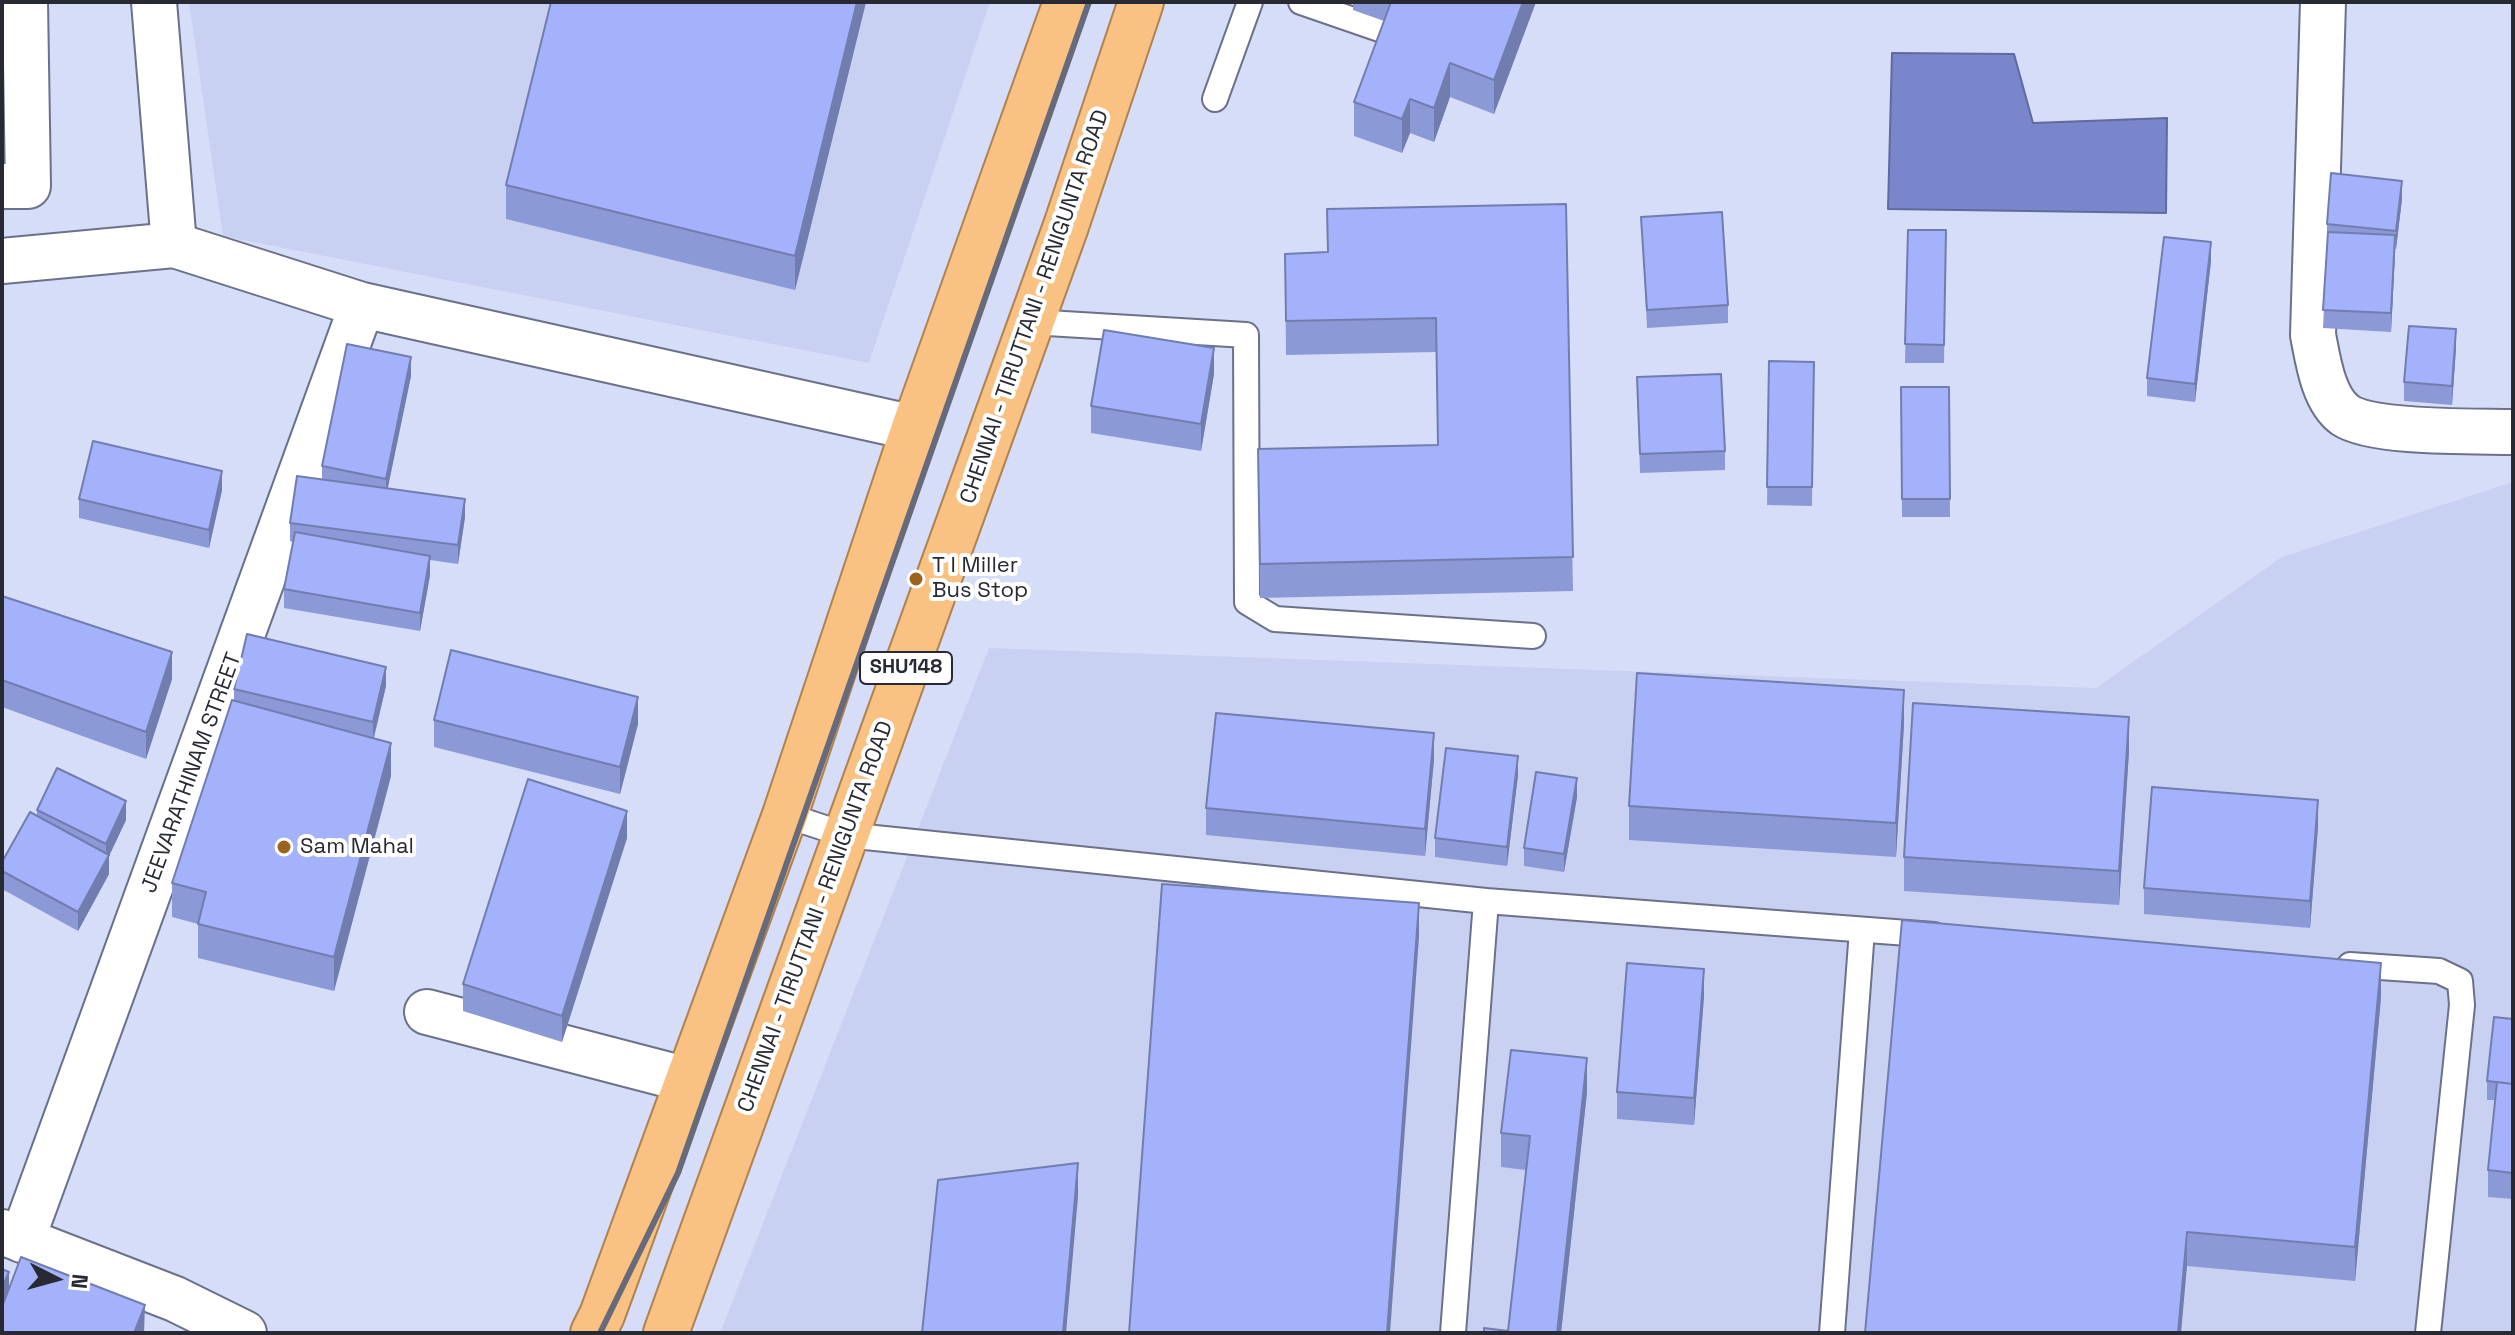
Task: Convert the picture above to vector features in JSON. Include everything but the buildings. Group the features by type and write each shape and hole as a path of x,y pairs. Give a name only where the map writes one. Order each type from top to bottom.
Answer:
{"highway":[{"name":"SHU148","path":"593,1333 785,815 914,428 1066,2"},
{"name":"CHENNAI - TIRUTTANI - RENIGUNTA ROAD","path":"666,1333 1031,322 1141,2"}],"street":[{"path":"2,186 28,186 25,2"},
{"path":"154,2 174,245"},
{"path":"2323,2 2313,335 2324,385 2345,414 2382,427 2513,432"},
{"path":"2,261 174,245 362,305 914,428"},
{"name":"JEEVARATHINAM STREET","path":"12,1236 362,305"},
{"path":"427,1012 688,1080"},
{"path":"12,1236 175,1299 244,1333"}],"lane":[{"path":"1215,99 1250,2"},
{"path":"1301,2 1388,32"},
{"path":"1031,322 1246,335 1247,602 1275,619 1533,636"},
{"path":"785,815 846,835 1486,901 1956,937"},
{"path":"1453,1333 1486,901"},
{"path":"1832,1333 1862,930"},
{"path":"2333,964 2439,971 2460,981 2462,1005 2428,1333"}],"shaded area":[{"path":"189,2 990,2 869,363 223,236"},
{"path":"2513,482 2513,1333 720,1333 989,648 2096,688 2282,557"}],"water":[{"path":"1892,53 2014,54 2033,123 2167,118 2166,213 1888,209"}],"railway":[{"path":"600,1333 678,1173 1089,2"}],"place":[{"name":"T I Miller Bus Stop","path":"916,579"},
{"name":"Sam Mahal","path":"284,847"}]}
